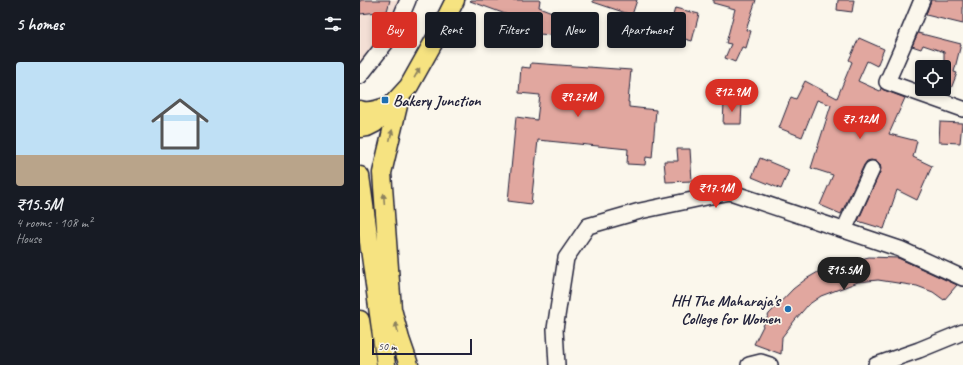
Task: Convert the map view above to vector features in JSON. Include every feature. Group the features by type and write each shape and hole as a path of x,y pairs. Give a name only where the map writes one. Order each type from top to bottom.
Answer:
{"main road":[{"path":"360,128 376,123 410,86 455,0"},
{"path":"360,110 374,111 396,101"},
{"path":"396,101 382,173 392,309 408,365"},
{"path":"382,173 360,179 386,365"},
{"path":"360,241 371,357"},
{"path":"360,320 371,357"}],"street":[{"path":"360,76 394,31 408,0"},
{"path":"922,0 886,82 963,109"},
{"path":"844,230 872,169"},
{"path":"557,365 555,329 566,258 588,226 640,211 730,192 900,249 963,278"},
{"path":"876,365 919,350 963,332"},
{"path":"749,365 761,362 770,365"}],"shaded area":[{"path":"360,0 404,0 398,12 372,12 372,48 360,64"}],"building":[{"path":"360,0 390,0 387,11 360,14"},
{"path":"540,0 539,7 552,12 551,34 543,34 543,12 500,12 470,1"},
{"path":"593,0 637,0 633,12 623,12 593,2"},
{"path":"713,0 756,0 746,30 751,31 746,48 742,47 735,62 725,58 731,44 726,43 735,9 713,3"},
{"path":"838,0 854,0 852,12 837,10"},
{"path":"931,0 963,0 963,24 926,15"},
{"path":"675,8 699,14 692,41 686,39 686,12 674,12"},
{"path":"918,33 961,44 954,72 957,73 951,89 951,60 944,60 944,52 923,45 921,49 912,46"},
{"path":"859,38 884,49 877,66 867,61 858,81 880,91 881,88 905,98 889,134 917,141 913,157 932,166 917,200 897,190 884,229 858,221 881,169 880,164 875,161 867,161 864,165 841,214 820,205 833,175 811,168 831,105 817,100 802,137 779,128 791,97 796,99 805,81 837,98 852,62 849,60"},
{"path":"531,63 631,70 628,102 629,107 656,110 652,158 646,157 645,165 627,164 628,149 538,140 531,204 508,201 516,117 537,120 540,95 519,93 521,67 530,68"},
{"path":"724,102 742,103 741,124 723,124"},
{"path":"940,122 962,123 960,143 939,142"},
{"path":"677,149 690,149 692,181 666,182 664,161 678,161"},
{"path":"760,158 789,170 781,189 752,177"},
{"name":"HH The Maharaja's College for Women","path":"869,257 898,258 957,285 944,300 933,292 917,286 878,280 858,282 821,296 808,305 782,337 781,354 754,344 769,314 793,289 806,279 835,265"}],"place":[{"name":"Bakery Junction","path":"385,100"},
{"name":"HH The Maharaja's College for Women","path":"788,309"}]}
